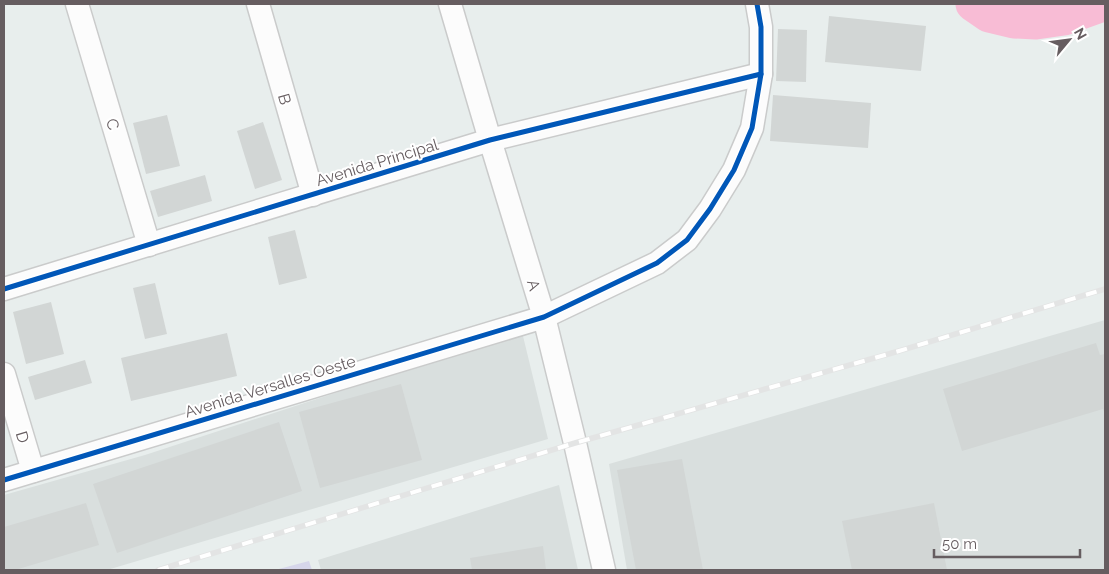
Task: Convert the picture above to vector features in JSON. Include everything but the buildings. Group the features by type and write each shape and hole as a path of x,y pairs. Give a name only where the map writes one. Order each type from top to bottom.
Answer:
{"street":[{"name":"C","path":"77,4 149,245"},
{"name":"B","path":"258,4 313,195"},
{"name":"A","path":"450,4 544,317 576,443 604,570"},
{"name":"Avenida Versalles Oeste","path":"4,480 544,317 657,263 687,240 710,209 734,170 752,128 761,74 762,27 757,4"},
{"name":"Avenida Principal","path":"4,290 490,140 761,74"},
{"name":"D","path":"4,374 33,471"}],"shaded area":[{"path":"1105,320 1105,570 627,570 609,464"},
{"path":"522,332 548,439 107,570 4,570 4,495 145,455"},
{"path":"559,485 578,570 321,570 318,560"},
{"path":"309,561 312,570 275,570"}],"waterway":[{"path":"973,4 989,15 1014,21 1036,22 1064,18 1103,4"}],"railway":[{"path":"158,570 575,443 899,351 1105,289"}],"cycle path":[{"path":"4,480 544,317 657,263 687,240 710,209 734,170 752,128 761,74 761,27 757,4"},
{"path":"4,289 490,140 761,74"}]}
